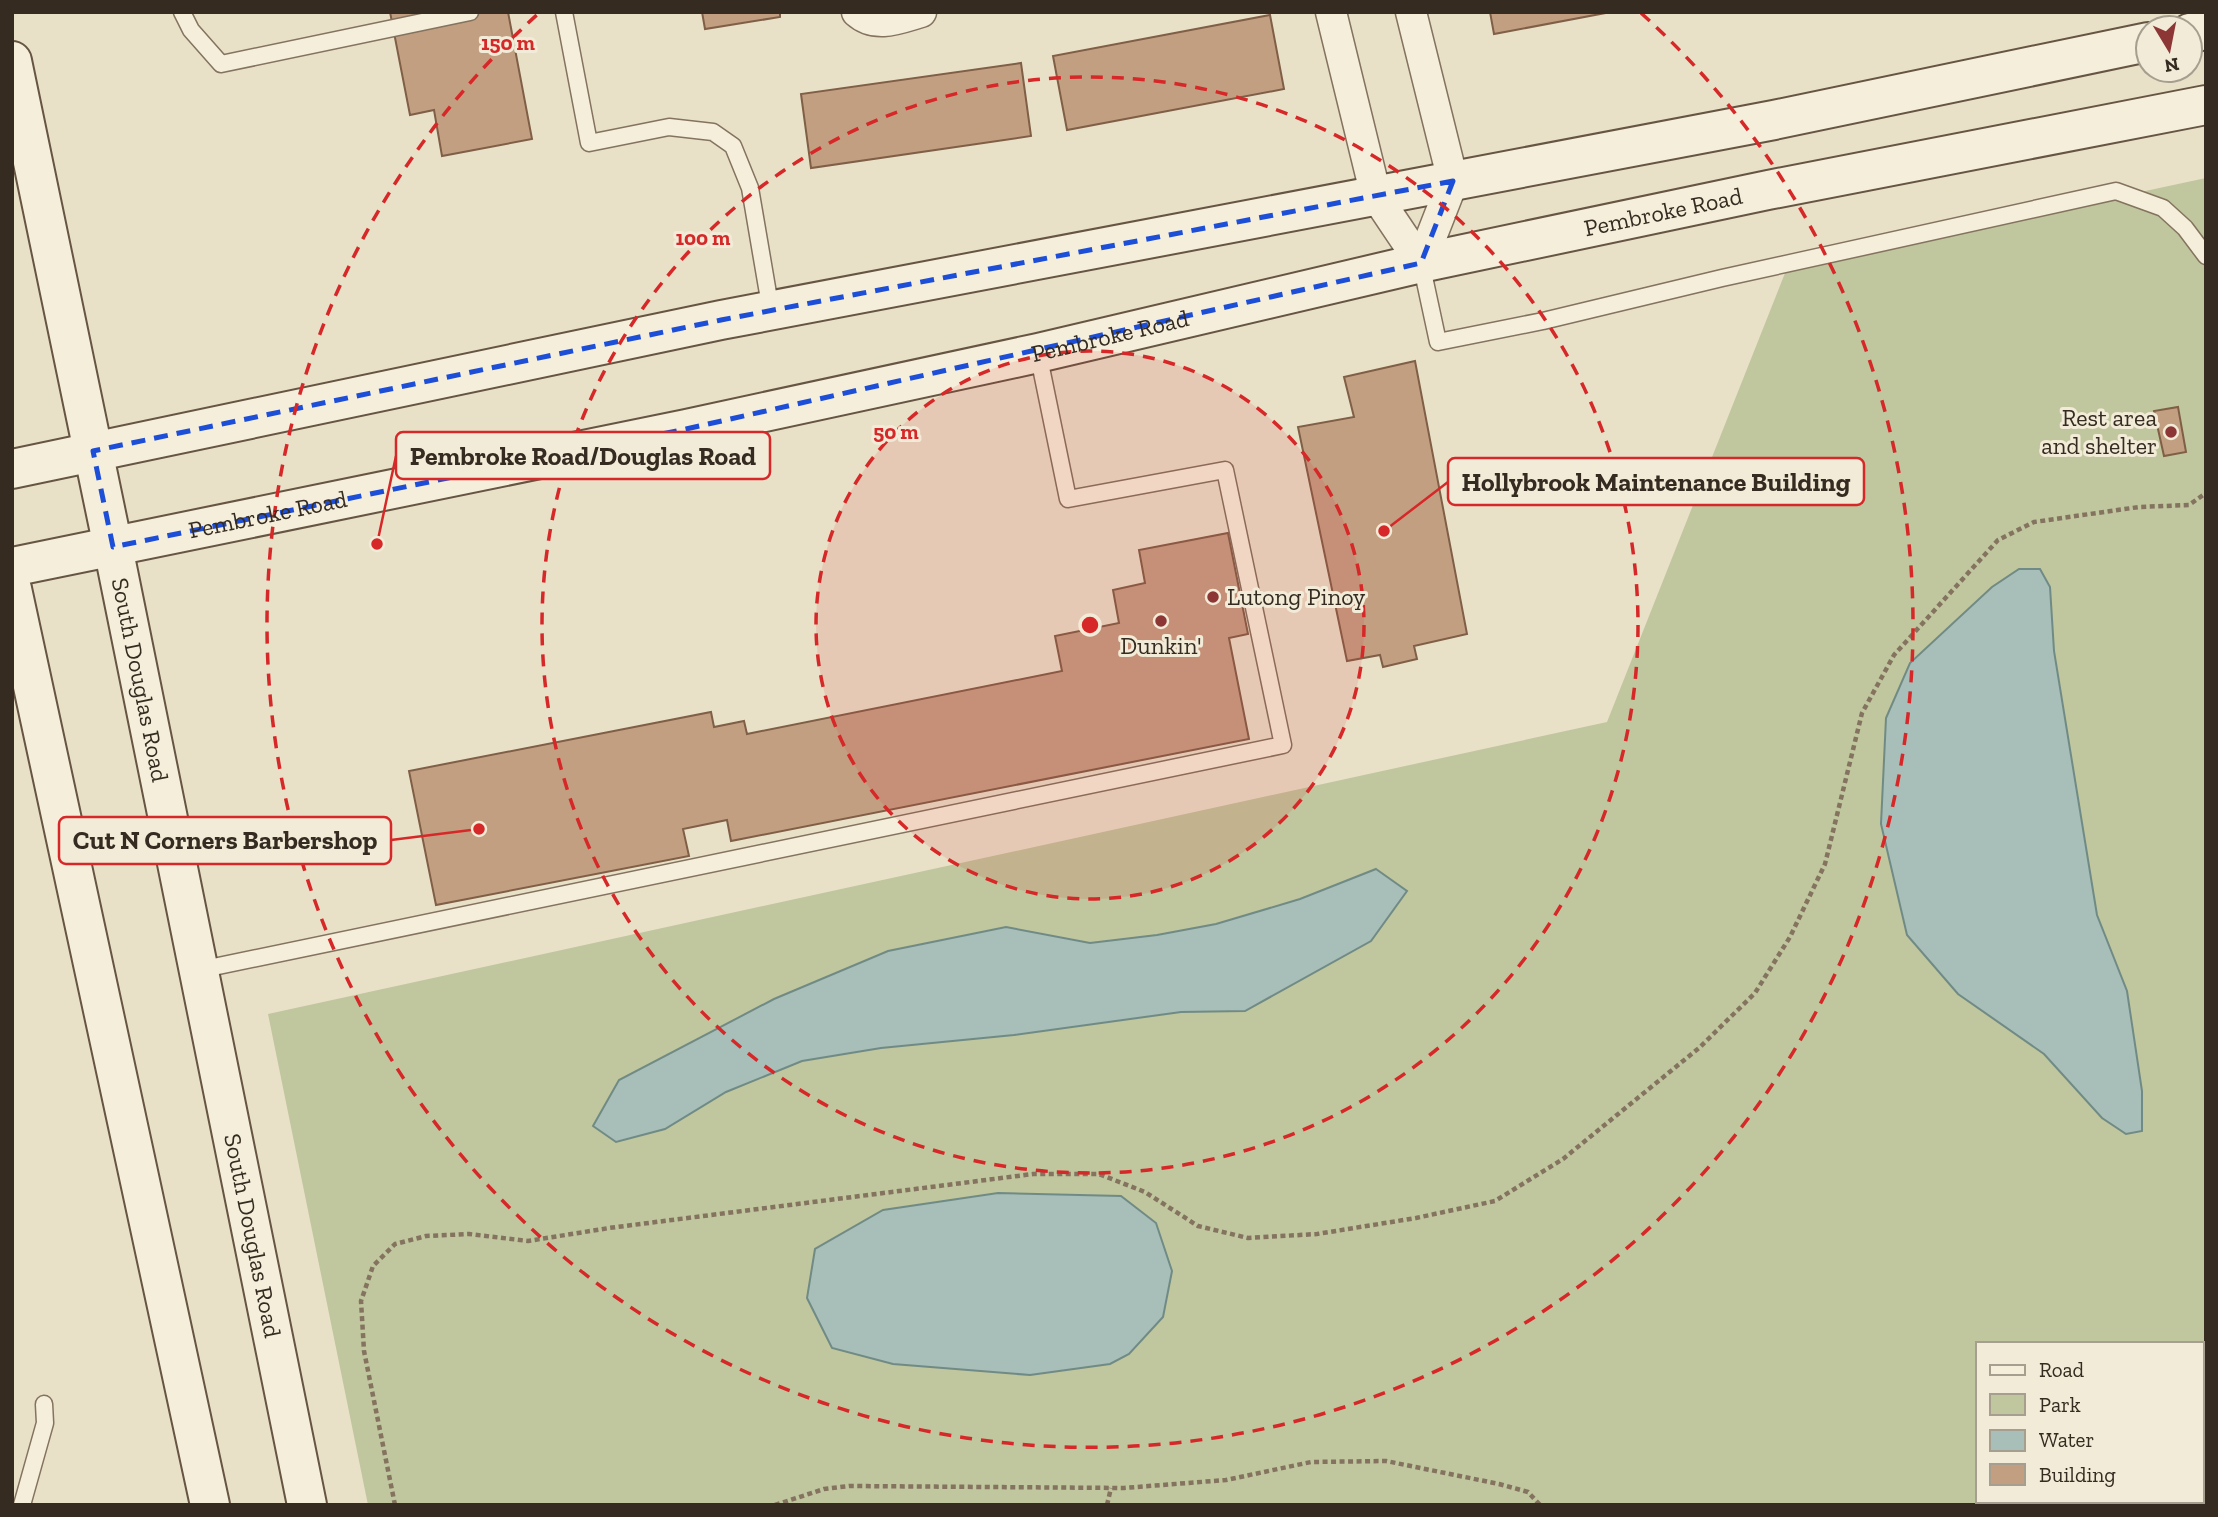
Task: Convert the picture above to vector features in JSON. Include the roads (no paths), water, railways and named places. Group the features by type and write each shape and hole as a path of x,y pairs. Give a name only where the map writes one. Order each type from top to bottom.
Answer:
{"main road":[{"path":"12,469 771,310 1774,120 2134,45"},
{"name":"South Douglas Road","path":"12,61 307,1505"},
{"name":"Pembroke Road","path":"12,567 700,426 1038,353 1421,262 1768,190 2206,105"},
{"path":"12,589 210,1505"}],"street":[{"path":"857,12 883,22 922,12"},
{"path":"1331,12 1376,196 1421,262"},
{"path":"1410,12 1453,181 1421,262"}],"lane":[{"path":"182,12 191,30 221,64 470,12"},
{"path":"564,12 589,143 669,127 712,131 733,146 750,188 771,310"},
{"path":"1421,262 1438,342 1543,321 1722,278 2116,191 2163,208 2185,228 2206,256"},
{"path":"199,970 1283,745 1225,470 1068,499 1038,353"},
{"path":"22,1505 45,1423 44,1404"}],"water":[{"path":"2019,569 2040,569 2050,587 2054,651 2097,915 2127,991 2142,1091 2142,1131 2126,1134 2102,1118 2044,1054 1958,994 1907,935 1881,824 1886,718 1910,663 1992,587"},
{"path":"1376,869 1407,891 1371,941 1245,1011 1181,1012 1014,1035 881,1048 802,1061 726,1092 665,1129 616,1142 593,1126 619,1080 774,999 888,951 1006,927 1090,943 1157,935 1216,924 1300,899"},
{"path":"998,1193 1121,1196 1156,1223 1172,1271 1163,1317 1129,1354 1110,1364 1030,1375 893,1364 832,1348 807,1298 815,1249 883,1210"}],"place":[{"name":"Rest area and shelter","path":"2171,432"},
{"name":"Hollybrook Maintenance Building","path":"1384,531"},
{"name":"Pembroke Road/Douglas Road","path":"377,544"},
{"name":"Lutong Pinoy","path":"1213,597"},
{"name":"Dunkin'","path":"1161,621"},
{"name":"Cut N Corners Barbershop","path":"479,829"}]}
